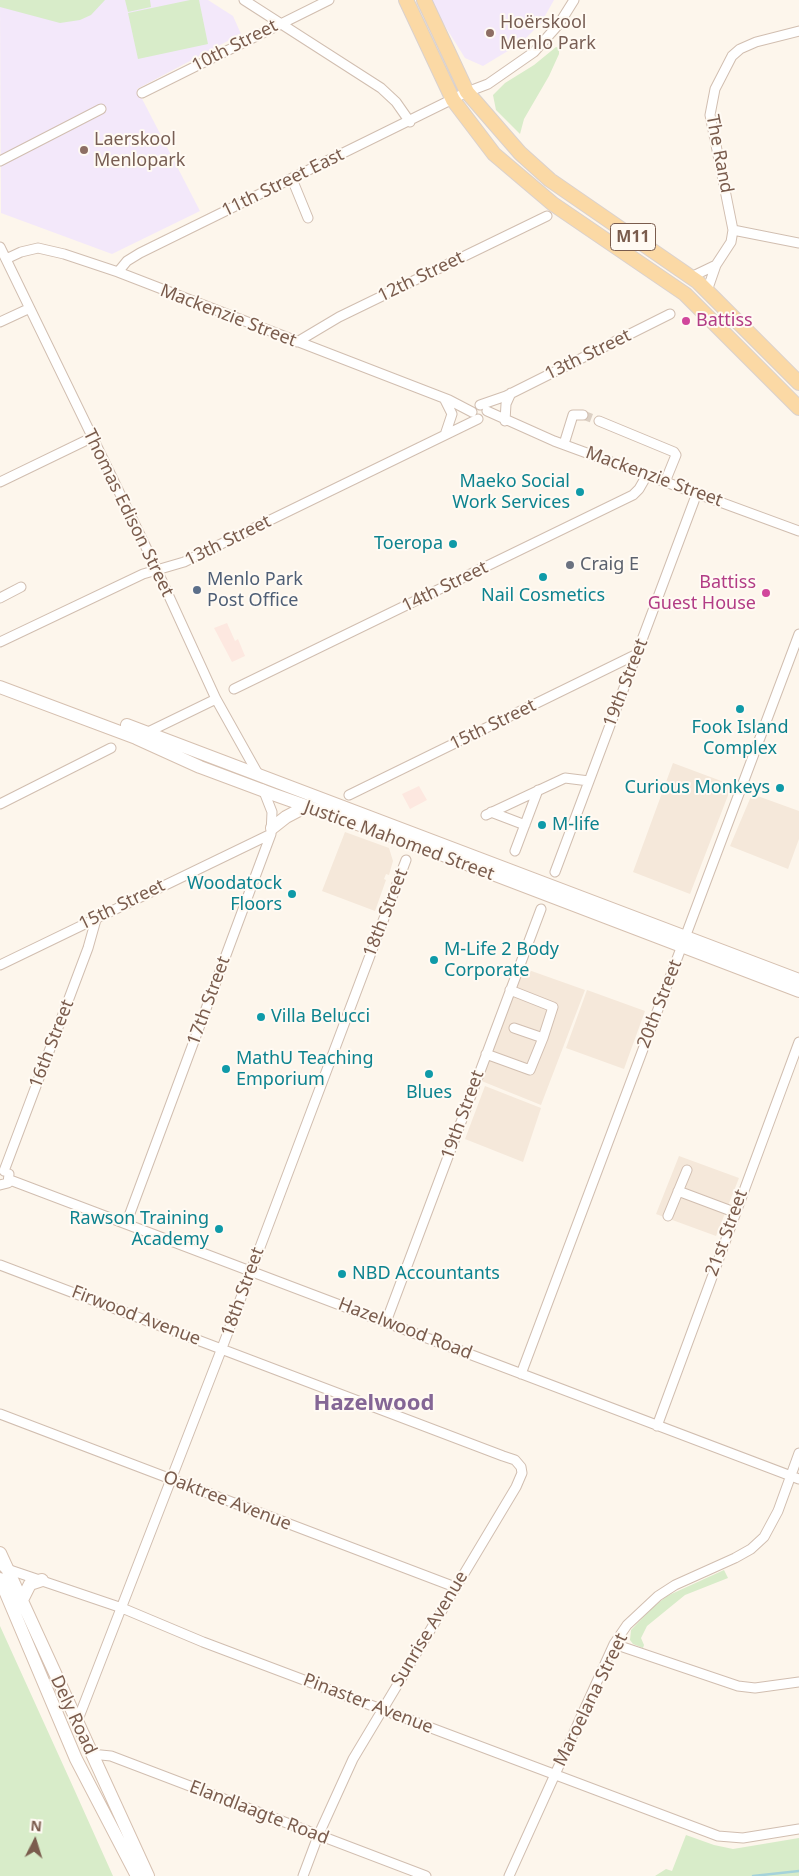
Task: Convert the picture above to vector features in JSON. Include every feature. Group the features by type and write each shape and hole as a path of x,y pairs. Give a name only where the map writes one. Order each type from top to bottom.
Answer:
{"main road":[{"name":"M11","path":"406,0 453,100 494,154 521,180 553,204 686,294 799,408"},
{"name":"M11","path":"424,0 467,92 520,153 550,180 691,277 799,383"},
{"name":"Justice Mahomed Street","path":"0,678 684,941 799,991"},
{"name":"Justice Mahomed Street","path":"0,687 136,738 200,767 306,807 799,980"},
{"path":"272,831 286,817 306,807"},
{"name":"Dely Road","path":"0,1553 2,1571 76,1759 137,1876"},
{"name":"Dely Road","path":"2,1571 21,1602 76,1722 88,1756 148,1876"},
{"path":"21,1602 30,1584 42,1580"},
{"path":"88,1756 106,1817"}],"street":[{"path":"244,0 381,88 396,102 410,122"},
{"name":"10th Street","path":"142,93 329,0"},
{"name":"11th Street East","path":"118,272 130,259 410,122 467,92 488,84 534,52 559,24 574,0"},
{"name":"The Rand","path":"733,230 710,115 715,89 732,56 740,49 756,42 799,30"},
{"path":"0,161 101,110"},
{"path":"292,180 308,218"},
{"name":"12th Street","path":"296,342 339,317 547,216"},
{"path":"707,291 716,265 730,242 733,230 799,243"},
{"name":"Thomas Edison Street","path":"0,247 28,309 157,570 216,699 259,776"},
{"name":"Mackenzie Street","path":"6,259 26,250 43,248 118,272 479,412 799,532"},
{"path":"691,277 716,265"},
{"path":"0,322 28,309"},
{"name":"13th Street","path":"0,642 143,574 184,562 448,433 509,394 670,314"},
{"path":"507,421 506,404 509,394"},
{"path":"447,399 452,414 448,433"},
{"path":"564,444 572,416 583,415"},
{"path":"599,421 674,452 676,455 665,482"},
{"path":"0,482 91,438"},
{"name":"14th Street","path":"234,689 633,495 640,489 647,474"},
{"name":"19th Street","path":"555,872 697,493"},
{"path":"0,598 21,588"},
{"name":"20th Street","path":"521,1374 799,634"},
{"name":"15th Street","path":"349,795 637,654"},
{"path":"146,733 216,699"},
{"path":"0,804 111,748"},
{"name":"17th Street","path":"126,1224 272,831 272,812 259,776"},
{"path":"525,825 488,814 565,778 589,781"},
{"path":"515,851 538,790"},
{"name":"15th Street","path":"0,965 272,831"},
{"name":"18th Street","path":"76,1722 222,1348 406,860"},
{"name":"19th Street","path":"386,1322 541,909"},
{"name":"16th Street","path":"2,1171 88,948 97,916"},
{"path":"486,1054 530,1070 543,1038 553,1008 510,990"},
{"path":"514,1028 543,1038"},
{"name":"21st Street","path":"657,1426 734,1212 799,1042"},
{"path":"668,1216 687,1170"},
{"path":"0,1185 6,1185 10,1180 9,1174 2,1171"},
{"name":"Hazelwood Road","path":"10,1180 795,1478"},
{"path":"678,1191 734,1212"},
{"name":"Firwood Avenue","path":"0,1265 515,1460 521,1467"},
{"name":"Oaktree Avenue","path":"0,1414 455,1587"},
{"name":"Maroelana Street","path":"508,1876 614,1644 627,1626 658,1596 675,1585 735,1558 751,1549 764,1537 795,1478 799,1453"},
{"name":"Sunrise Avenue","path":"303,1876 318,1836 346,1773 382,1709 516,1487 522,1474 521,1467"},
{"name":"Pinaster Avenue","path":"2,1571 42,1580 122,1608 718,1836 731,1838 799,1829"},
{"path":"614,1644 738,1686 755,1688 799,1682"},
{"name":"Elandlaagte Road","path":"88,1756 111,1756 426,1876"}],"shaded area":[{"name":"Laerskool Menlopark","path":"0,0 208,0 233,16 241,34 137,89 200,211 112,254 1,213"},
{"name":"Hoërskool Menlo Park","path":"432,0 554,0 541,23 521,43 483,66 465,58 440,18"},
{"path":"227,623 235,641 238,639 245,656 232,662 214,628"},
{"path":"673,763 732,785 690,894 633,872"},
{"path":"419,786 427,800 410,809 402,794"},
{"path":"752,794 799,811 799,839 788,869 730,846"},
{"path":"345,832 389,848 393,861 389,875 386,874 384,879 386,880 375,911 322,891"},
{"path":"523,968 585,990 541,1105 479,1080"},
{"path":"587,990 645,1011 624,1069 566,1048"},
{"path":"485,1086 541,1108 523,1162 465,1139"},
{"path":"679,1156 739,1178 716,1236 656,1214"}],"green space":[{"path":"0,0 105,0 91,15 80,20 60,23 0,7"},
{"path":"125,0 150,0 151,7 128,12"},
{"path":"190,0 199,0 208,44 138,59 128,13"},
{"path":"556,47 559,48 559,54 549,76 524,119 520,134 496,110 493,95 505,83 534,65"},
{"path":"724,1570 728,1578 685,1595 647,1626 641,1638 644,1645 643,1648 633,1644 630,1640 631,1630 653,1607 667,1596"},
{"path":"0,1626 74,1789 113,1876 0,1876"},
{"path":"686,1835 714,1845 733,1849 799,1838 799,1876 655,1876 666,1869 672,1871"}],"waterway":[{"path":"753,1876 799,1871"}],"tunnel":[{"path":"583,415 599,421"}],"place":[{"name":"Hoërskool Menlo Park","path":"490,33"},
{"name":"Laerskool Menlopark","path":"84,150"},
{"name":"Battiss","path":"686,321"},
{"name":"Maeko Social Work Services","path":"580,492"},
{"name":"Toeropa","path":"453,544"},
{"name":"Craig E","path":"570,565"},
{"name":"Nail Cosmetics","path":"543,577"},
{"name":"Menlo Park Post Office","path":"197,590"},
{"name":"Battiss Guest House","path":"766,593"},
{"name":"Fook Island Complex","path":"740,709"},
{"name":"Curious Monkeys","path":"780,788"},
{"name":"M-life","path":"542,825"},
{"name":"Woodatock Floors","path":"292,894"},
{"name":"M-Life 2 Body Corporate","path":"434,960"},
{"name":"Villa Belucci","path":"261,1017"},
{"name":"MathU Teaching Emporium","path":"226,1069"},
{"name":"Blues","path":"429,1074"},
{"name":"Rawson Training Academy","path":"219,1229"},
{"name":"NBD Accountants","path":"342,1274"}],"district":[{"name":"Hazelwood","path":"374,1404"}]}
